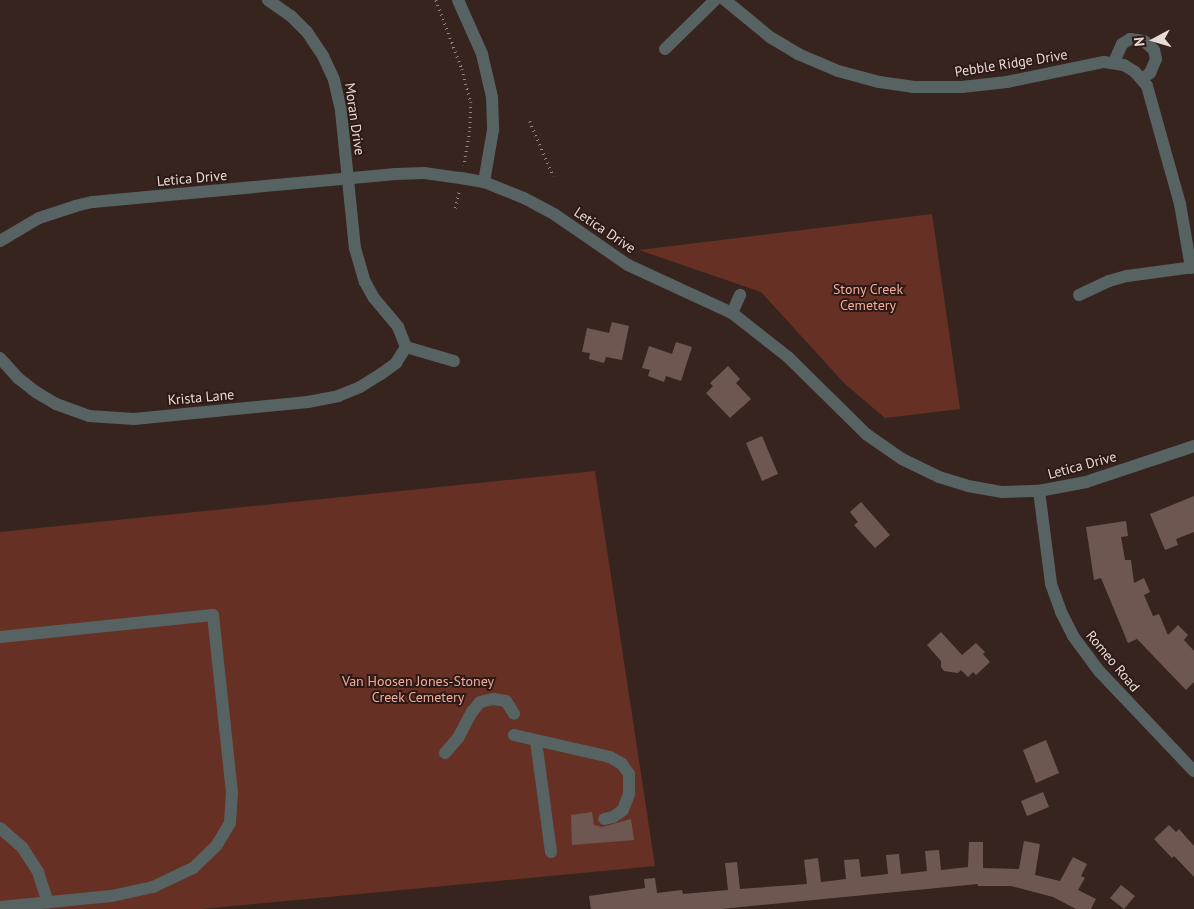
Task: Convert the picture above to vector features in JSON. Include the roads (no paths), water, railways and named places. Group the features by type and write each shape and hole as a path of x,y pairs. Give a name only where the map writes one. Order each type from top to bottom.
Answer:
{"street":[{"name":"Moran Drive","path":"268,0 291,16 307,32 330,68 340,111 359,265 374,298 398,327 406,347"},
{"path":"458,0 482,54 492,97 493,130 484,182"},
{"path":"665,49 715,0"},
{"name":"Pebble Ridge Drive","path":"725,0 770,37 798,54 838,71 879,82 913,87 962,87 1007,82 1096,63 1114,62"},
{"path":"1079,295 1109,281 1127,276 1192,267 1171,168 1153,105 1142,79 1124,65 1114,62 1122,44 1130,39 1144,41 1154,50 1156,58 1150,73 1142,79"},
{"name":"Letica Drive","path":"0,242 39,218 76,206 424,173 484,182 524,198 554,214 628,265 732,313 788,357 866,434 902,459 932,474 968,486 1002,492 1039,491 1086,482 1194,446"},
{"path":"732,313 740,295"},
{"path":"406,347 454,361"},
{"name":"Krista Lane","path":"0,358 30,388 56,404 89,416 134,419 308,402 338,396 360,387 381,374 396,363 406,347"},
{"name":"Romeo Road","path":"1039,491 1051,584 1061,612 1073,636 1099,671 1194,771"},
{"path":"0,637 213,615 232,794 230,823 216,846 192,868 153,887 112,896 0,907"},
{"path":"445,753 458,738 472,712 480,702 493,699 506,701 514,714"},
{"path":"514,735 610,757 622,764 629,774 629,794 623,810 613,817 604,818"},
{"path":"536,741 551,852"},
{"path":"0,828 22,847 28,855 38,872 48,902"}],"park label":[{"name":"Stony Creek Cemetery","path":"868,298"},
{"name":"Van Hoosen Jones-Stoney Creek Cemetery","path":"418,690"}]}
